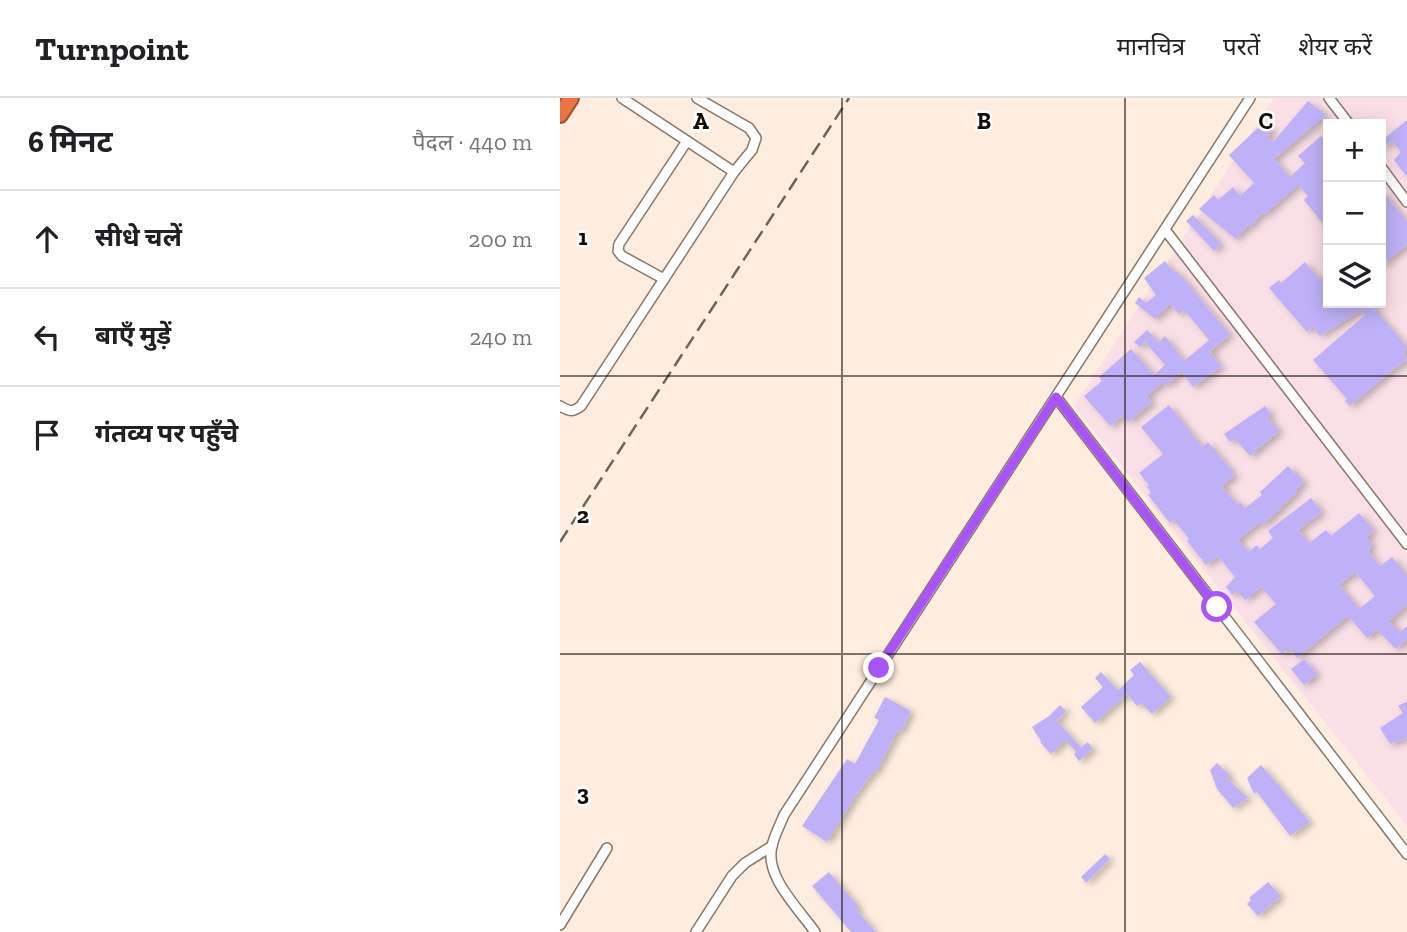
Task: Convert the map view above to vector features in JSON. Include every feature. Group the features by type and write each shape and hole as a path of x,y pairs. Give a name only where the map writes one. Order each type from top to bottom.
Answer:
{"highway":[{"path":"560,114 571,98"}],"street":[{"path":"622,98 734,172"},
{"path":"560,406 569,411 581,407 734,172 752,150 756,138 749,128 697,98"},
{"path":"815,932 779,881 770,861 772,846 784,815 1250,98"},
{"path":"1329,98 1345,119"},
{"path":"664,279 622,256 618,251 619,244 687,141"},
{"path":"1386,174 1407,202"},
{"path":"1166,231 1407,544"},
{"path":"1056,397 1407,854"},
{"path":"696,932 738,869 772,846"},
{"path":"560,925 607,848"}],"shaded area":[{"path":"1274,98 1407,98 1407,826 1074,406"}],"building":[{"path":"1308,101 1326,115 1274,159 1290,177 1305,163 1298,156 1321,136 1323,138 1323,224 1304,200 1308,196 1298,185 1264,215 1262,213 1250,227 1248,225 1236,239 1199,209 1214,195 1218,200 1233,187 1240,196 1254,183 1229,155 1262,124 1273,129 1267,137 1273,142"},
{"path":"1407,120 1407,177 1394,160 1401,152 1392,141 1386,145 1386,137"},
{"path":"1386,195 1407,222 1407,245 1386,262"},
{"path":"1193,215 1221,244 1214,251 1186,221"},
{"path":"1165,261 1174,273 1177,271 1230,335 1210,351 1221,367 1193,387 1182,372 1166,386 1163,382 1147,396 1152,402 1128,422 1123,415 1110,426 1084,396 1102,381 1099,377 1131,349 1154,375 1165,365 1145,342 1140,347 1134,342 1147,330 1159,342 1165,336 1184,361 1209,340 1184,310 1179,314 1170,304 1155,319 1135,303 1139,297 1146,303 1156,295 1144,278"},
{"path":"1305,262 1320,280 1323,277 1323,308 1373,308 1407,347 1404,353 1407,360 1350,406 1313,360 1365,315 1361,310 1320,336 1313,327 1307,332 1269,288 1279,280 1281,283"},
{"path":"1169,405 1202,447 1208,442 1235,475 1222,486 1237,505 1240,502 1245,508 1262,495 1260,492 1288,466 1304,482 1263,525 1260,522 1238,540 1248,552 1257,545 1260,549 1273,538 1268,531 1311,498 1322,512 1298,530 1309,543 1326,530 1331,536 1359,513 1374,531 1366,537 1372,544 1368,552 1380,566 1392,557 1407,576 1407,605 1389,621 1400,632 1407,626 1407,639 1396,649 1377,630 1367,638 1348,616 1297,658 1289,648 1282,654 1254,622 1276,604 1261,587 1245,600 1237,591 1232,595 1226,587 1235,577 1218,556 1206,565 1174,520 1170,523 1148,495 1151,493 1147,487 1149,485 1139,473 1163,454 1141,427","holes":["1355,572 1375,596 1359,609 1339,585"]},
{"path":"1265,406 1271,414 1267,417 1279,431 1250,456 1235,439 1230,442 1224,434"},
{"path":"1304,659 1317,674 1304,685 1291,669"},
{"path":"1140,662 1171,697 1152,714 1141,703 1137,706 1127,694 1095,723 1081,707 1103,687 1095,678 1101,672 1118,690 1134,675 1130,670"},
{"path":"885,697 911,711 876,772 874,771 856,795 827,842 802,826 847,759 855,764 879,720 874,718"},
{"path":"1407,701 1407,738 1390,744 1380,728 1403,713 1398,706"},
{"path":"1060,705 1066,711 1057,721 1081,747 1088,742 1093,749 1079,761 1074,754 1076,752 1065,740 1051,754 1032,727"},
{"path":"1217,763 1230,775 1227,778 1248,798 1233,808 1217,789 1210,770"},
{"path":"1261,765 1310,822 1290,836 1257,792 1254,794 1247,778"},
{"path":"1105,854 1110,859 1086,883 1081,877"},
{"path":"829,872 859,907 856,910 876,932 851,932 812,886"},
{"path":"1268,882 1281,896 1258,916 1247,904 1251,900 1249,898"}],"railway":[{"path":"560,542 849,98"}],"route":[{"path":"879,668 1056,397 1217,607"}]}
